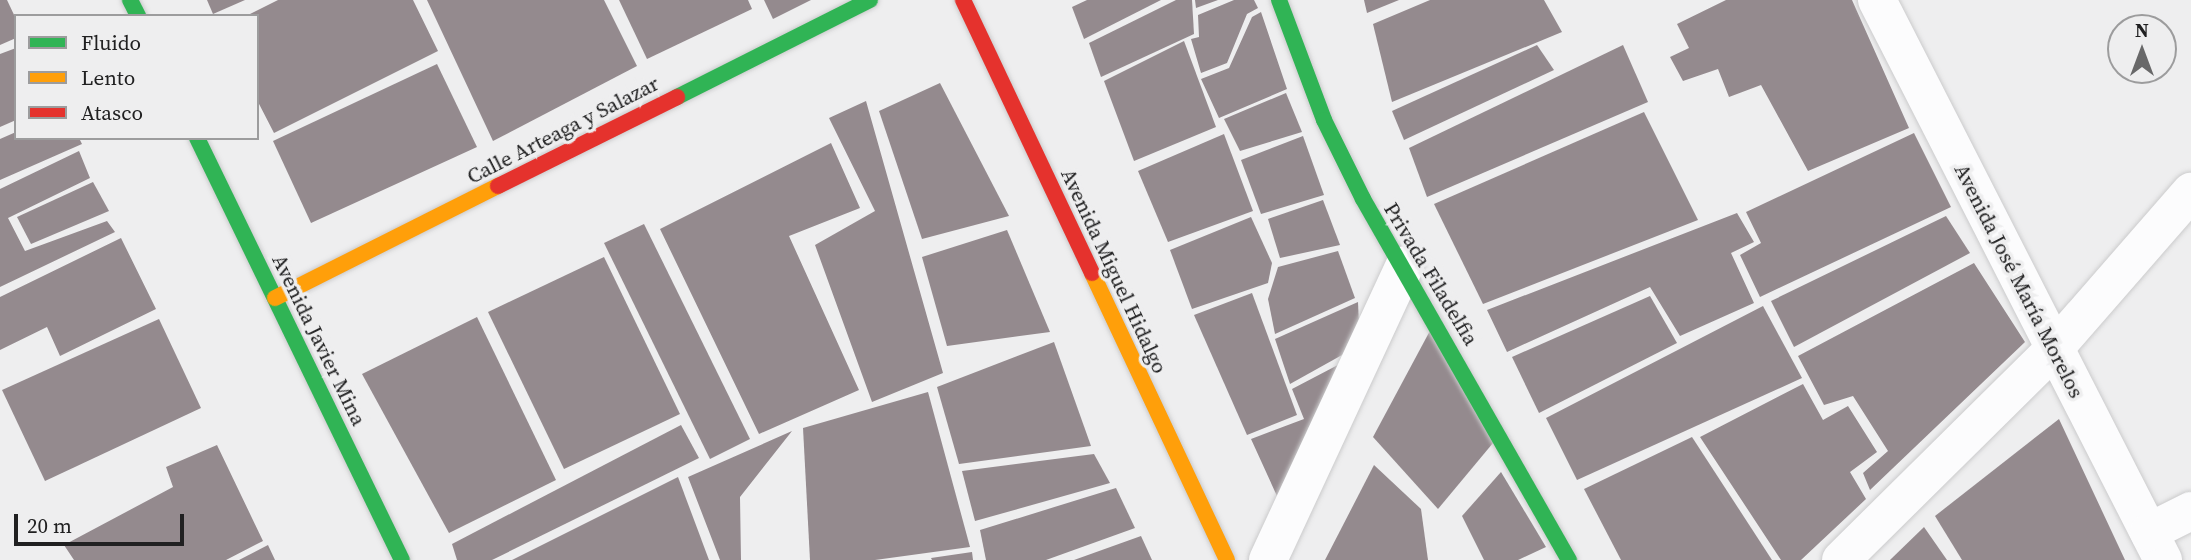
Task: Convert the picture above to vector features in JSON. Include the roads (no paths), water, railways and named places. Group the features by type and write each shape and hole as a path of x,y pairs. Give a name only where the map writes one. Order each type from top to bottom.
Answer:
{"street":[{"name":"Calle Arteaga y Salazar","path":"275,298 870,0"},
{"name":"Avenida Miguel Hidalgo","path":"963,0 1227,560"},
{"name":"Privada Filadelfia","path":"1279,0 1324,120 1363,199 1405,265 1569,560"},
{"name":"Avenida José María Morelos","path":"1877,0 2053,350 2156,546"},
{"name":"Avenida Javier Mina","path":"198,140 402,560"},
{"path":"1841,560 2053,350 2191,192"},
{"path":"1268,560 1405,265"},
{"path":"2156,546 2191,511"}]}
